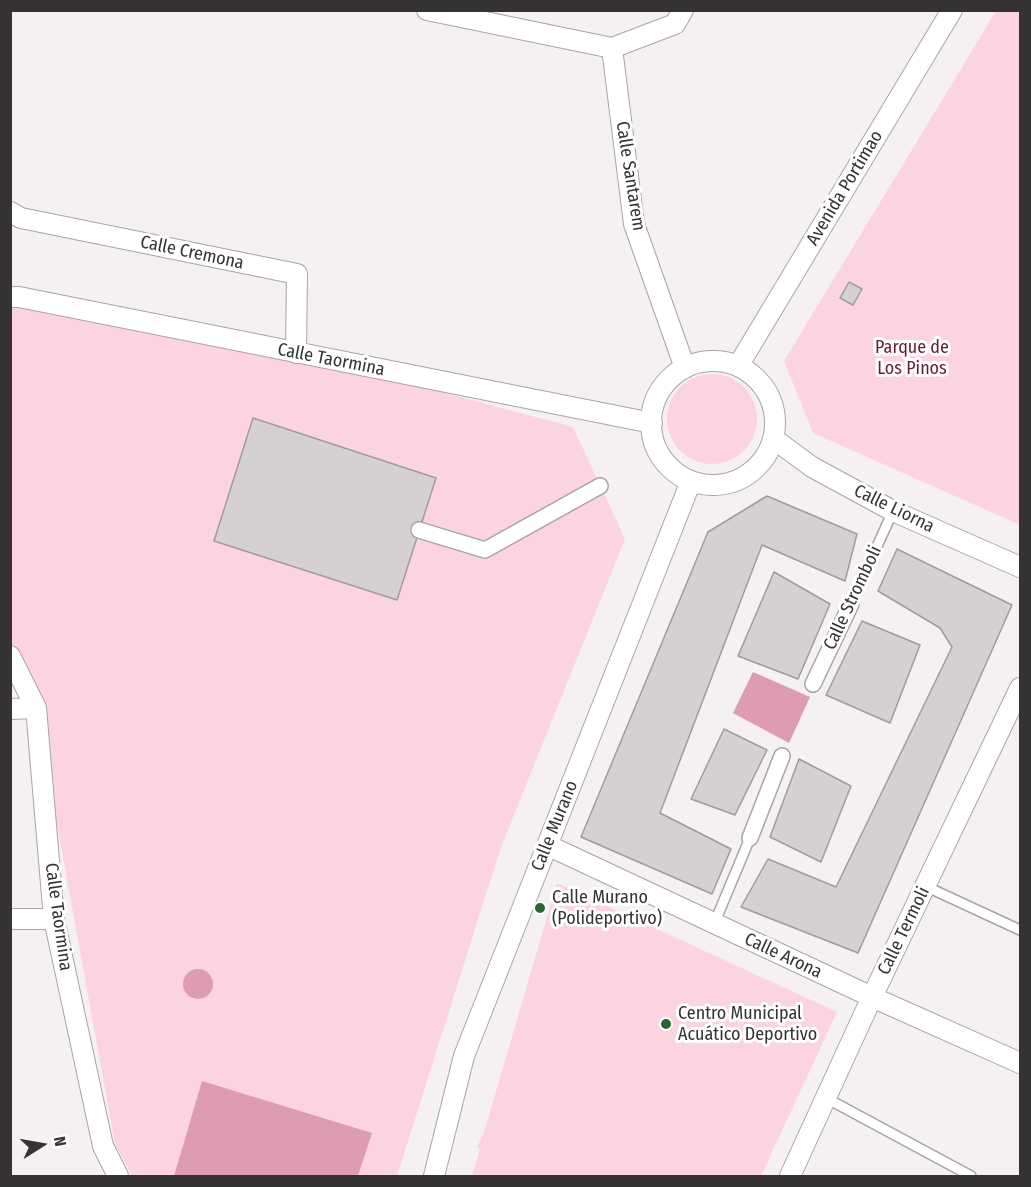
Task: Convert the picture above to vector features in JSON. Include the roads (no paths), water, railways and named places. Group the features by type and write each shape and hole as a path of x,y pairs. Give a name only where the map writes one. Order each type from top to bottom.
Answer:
{"street":[{"path":"426,10 612,48 675,24 683,10"},
{"name":"Avenida Portimao","path":"738,366 952,10"},
{"name":"Calle Santarem","path":"612,48 634,224 685,368"},
{"name":"Calle Cremona","path":"10,212 21,218 297,274 296,353"},
{"name":"Calle Taormina","path":"10,297 652,423"},
{"path":"702,362 720,362 738,366 753,375 773,404 776,422 774,439 765,458 751,474 732,483 711,486 691,482 675,472 662,458 654,441 652,423 654,406 661,391 671,378 685,368 702,362"},
{"name":"Calle Liorna","path":"774,439 812,467 893,511 1020,567"},
{"name":"Calle Murano","path":"434,1176 464,1056 691,482"},
{"path":"419,530 485,550 600,486"},
{"name":"Calle Stromboli","path":"813,684 851,604"},
{"name":"Calle Taormina","path":"10,656 36,708 54,919 103,1146 118,1176"},
{"name":"Calle Termoli","path":"790,1176 872,997 1018,699"},
{"path":"10,709 36,708"},
{"path":"750,838 782,756"},
{"name":"Calle Arona","path":"548,845 872,997 1020,1063"},
{"path":"10,919 54,919"}],"lane":[{"name":"Calle Stromboli","path":"851,604 893,511"},
{"path":"714,924 750,838"},
{"path":"926,886 1020,930"},
{"path":"826,1098 971,1176"}],"place":[{"name":"Calle Murano (Polideportivo)","path":"540,908"},
{"name":"Centro Municipal Acuático Deportivo","path":"666,1024"}],"park label":[{"name":"Parque de Los Pinos","path":"912,358"}]}
